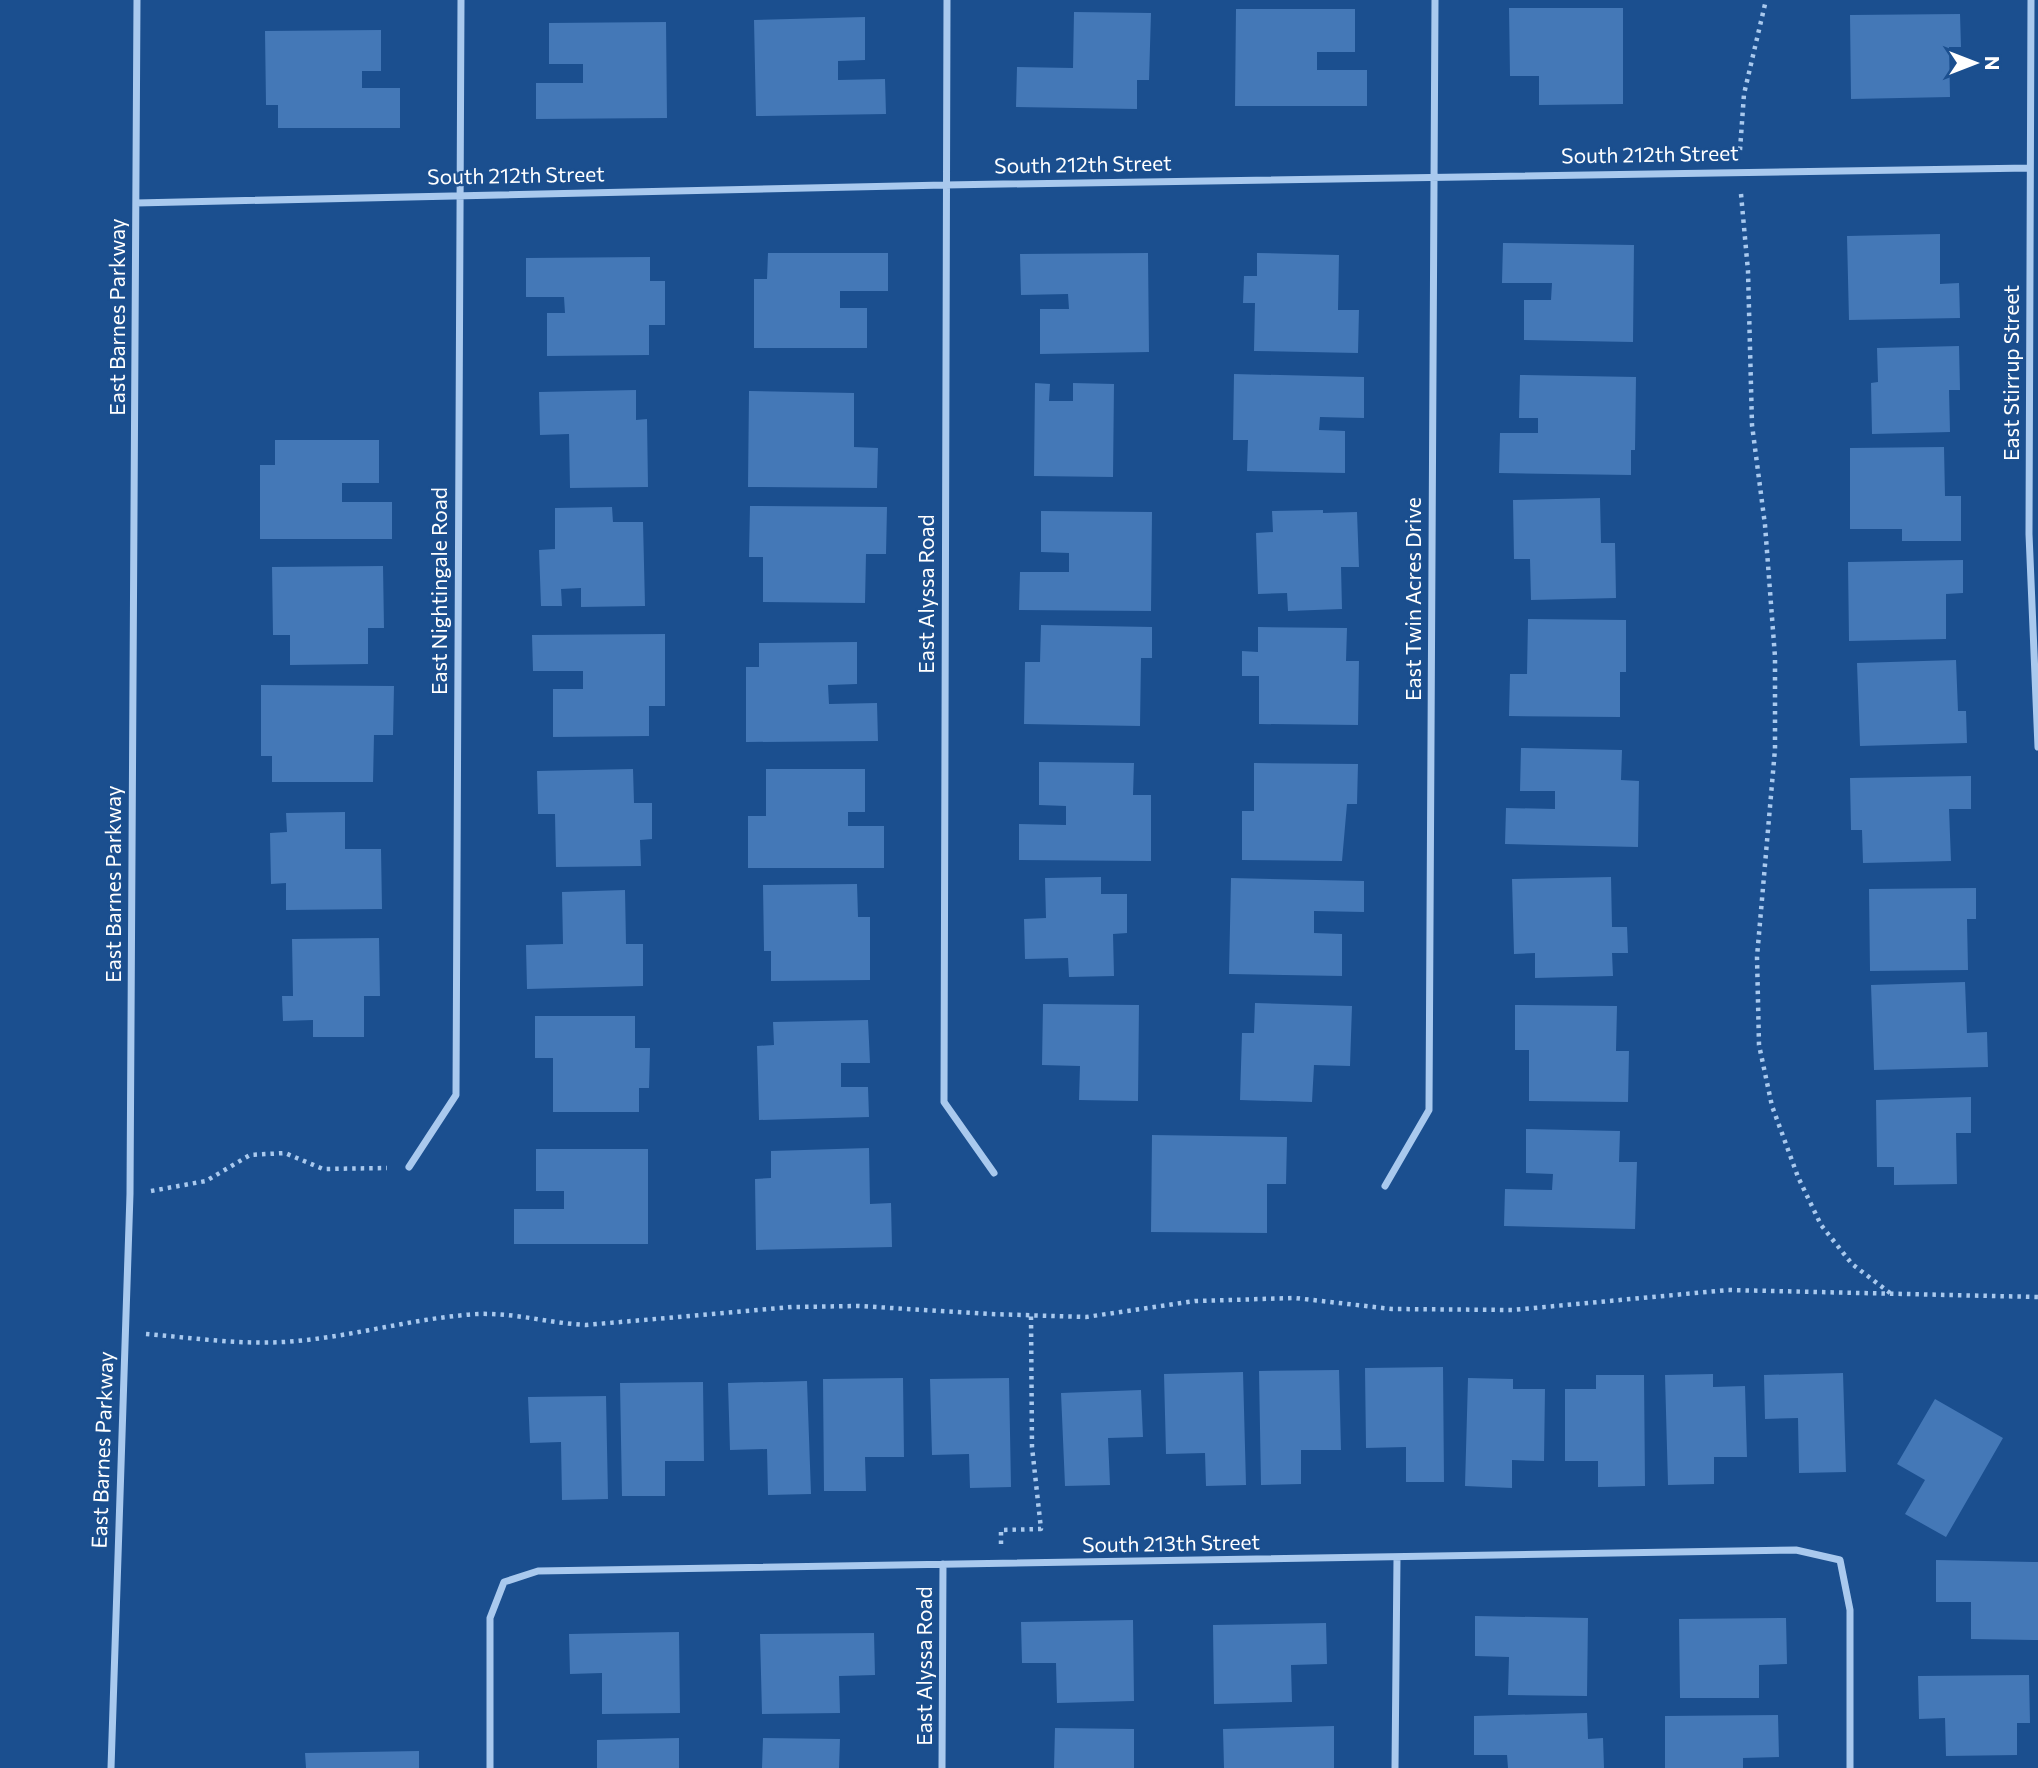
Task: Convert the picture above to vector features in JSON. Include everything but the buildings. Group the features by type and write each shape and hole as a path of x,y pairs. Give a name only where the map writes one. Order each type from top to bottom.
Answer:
{"street":[{"name":"East Barnes Parkway","path":"111,1768 130,1194 137,0"},
{"name":"East Nightingale Road","path":"409,1167 456,1095 461,0"},
{"name":"East Alyssa Road","path":"947,0 944,1102 994,1173"},
{"name":"East Twin Acres Drive","path":"1384,1186 1429,1110 1435,0"},
{"name":"East Stirrup Street","path":"2031,0 2030,168 2038,747"},
{"name":"South 212th Street","path":"136,203 945,185 2030,168"},
{"name":"South 213th Street","path":"490,1768 491,1618 504,1582 538,1570 1796,1550 1840,1560 1850,1610 1850,1768"},
{"path":"1395,1768 1397,1558"},
{"name":"East Alyssa Road","path":"942,1768 943,1564"}],"path":[{"path":"1766,0 1744,94 1739,171 1748,271 1752,425 1765,525 1775,657 1775,749 1757,957 1759,1045 1772,1106 1798,1177 1821,1225 1852,1264 1889,1293"},
{"path":"130,1194 206,1181 250,1156 285,1153 323,1169 409,1167"},
{"path":"125,1333 292,1342 348,1336 465,1314 519,1314 555,1323 586,1325 792,1307 845,1306 1086,1317 1195,1301 1295,1298 1392,1309 1511,1310 1728,1290 2038,1297"},
{"path":"1001,1564 1001,1531 1041,1530 1031,1434 1031,1315"}]}
